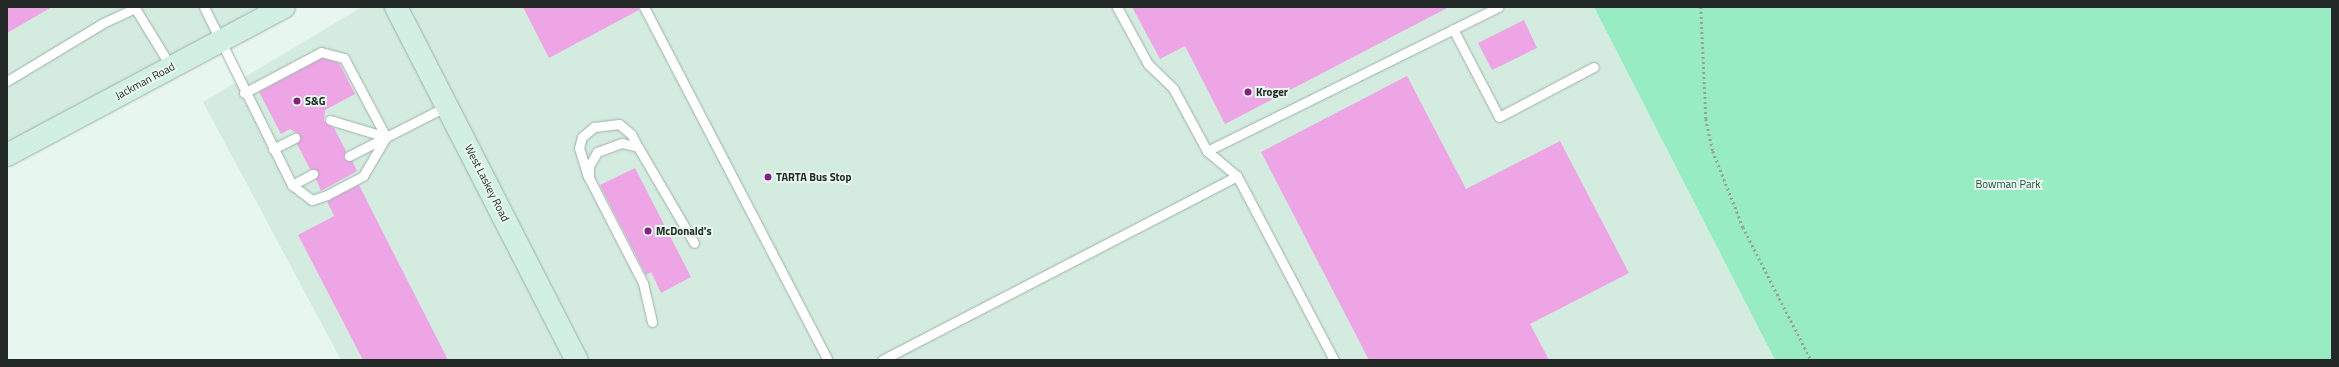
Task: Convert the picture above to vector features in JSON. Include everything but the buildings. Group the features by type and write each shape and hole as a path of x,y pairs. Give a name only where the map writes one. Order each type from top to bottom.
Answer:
{"main road":[{"name":"Jackman Road","path":"7,155 284,7"},
{"name":"West Laskey Road","path":"396,7 577,360"}],"lane":[{"path":"204,7 244,93 292,185 312,200 327,195 363,176 386,137"},
{"path":"644,7 828,360"},
{"path":"1117,7 1148,64 1173,88 1207,151 1237,176 1334,360"},
{"path":"1207,151 1497,7"},
{"path":"7,81 103,23 135,8 171,67"},
{"path":"1453,29 1498,117 1594,67"},
{"path":"244,93 321,52 344,58 386,137"},
{"path":"349,156 447,106"},
{"path":"330,120 386,137"},
{"path":"652,322 643,283 589,178 579,148 582,137 594,127 619,124 631,134 694,243"},
{"path":"273,149 294,138"},
{"path":"589,178 592,159 605,147 622,143 638,147"},
{"path":"292,185 313,174"},
{"path":"882,360 1237,176"}],"path":[{"path":"1702,7 1706,119 1713,151 1743,227 1811,360"}],"shaded area":[{"path":"7,7 284,7 7,156"},
{"path":"362,7 1594,7 1775,360 341,360 203,102"}],"green space":[{"name":"Bowman Park","path":"1594,7 2332,7 2332,360 1775,360"}],"place":[{"name":"Kroger","path":"1248,92"},
{"name":"S&G","path":"297,101"},
{"name":"TARTA Bus Stop","path":"768,177"},
{"name":"McDonald's","path":"648,231"}]}
